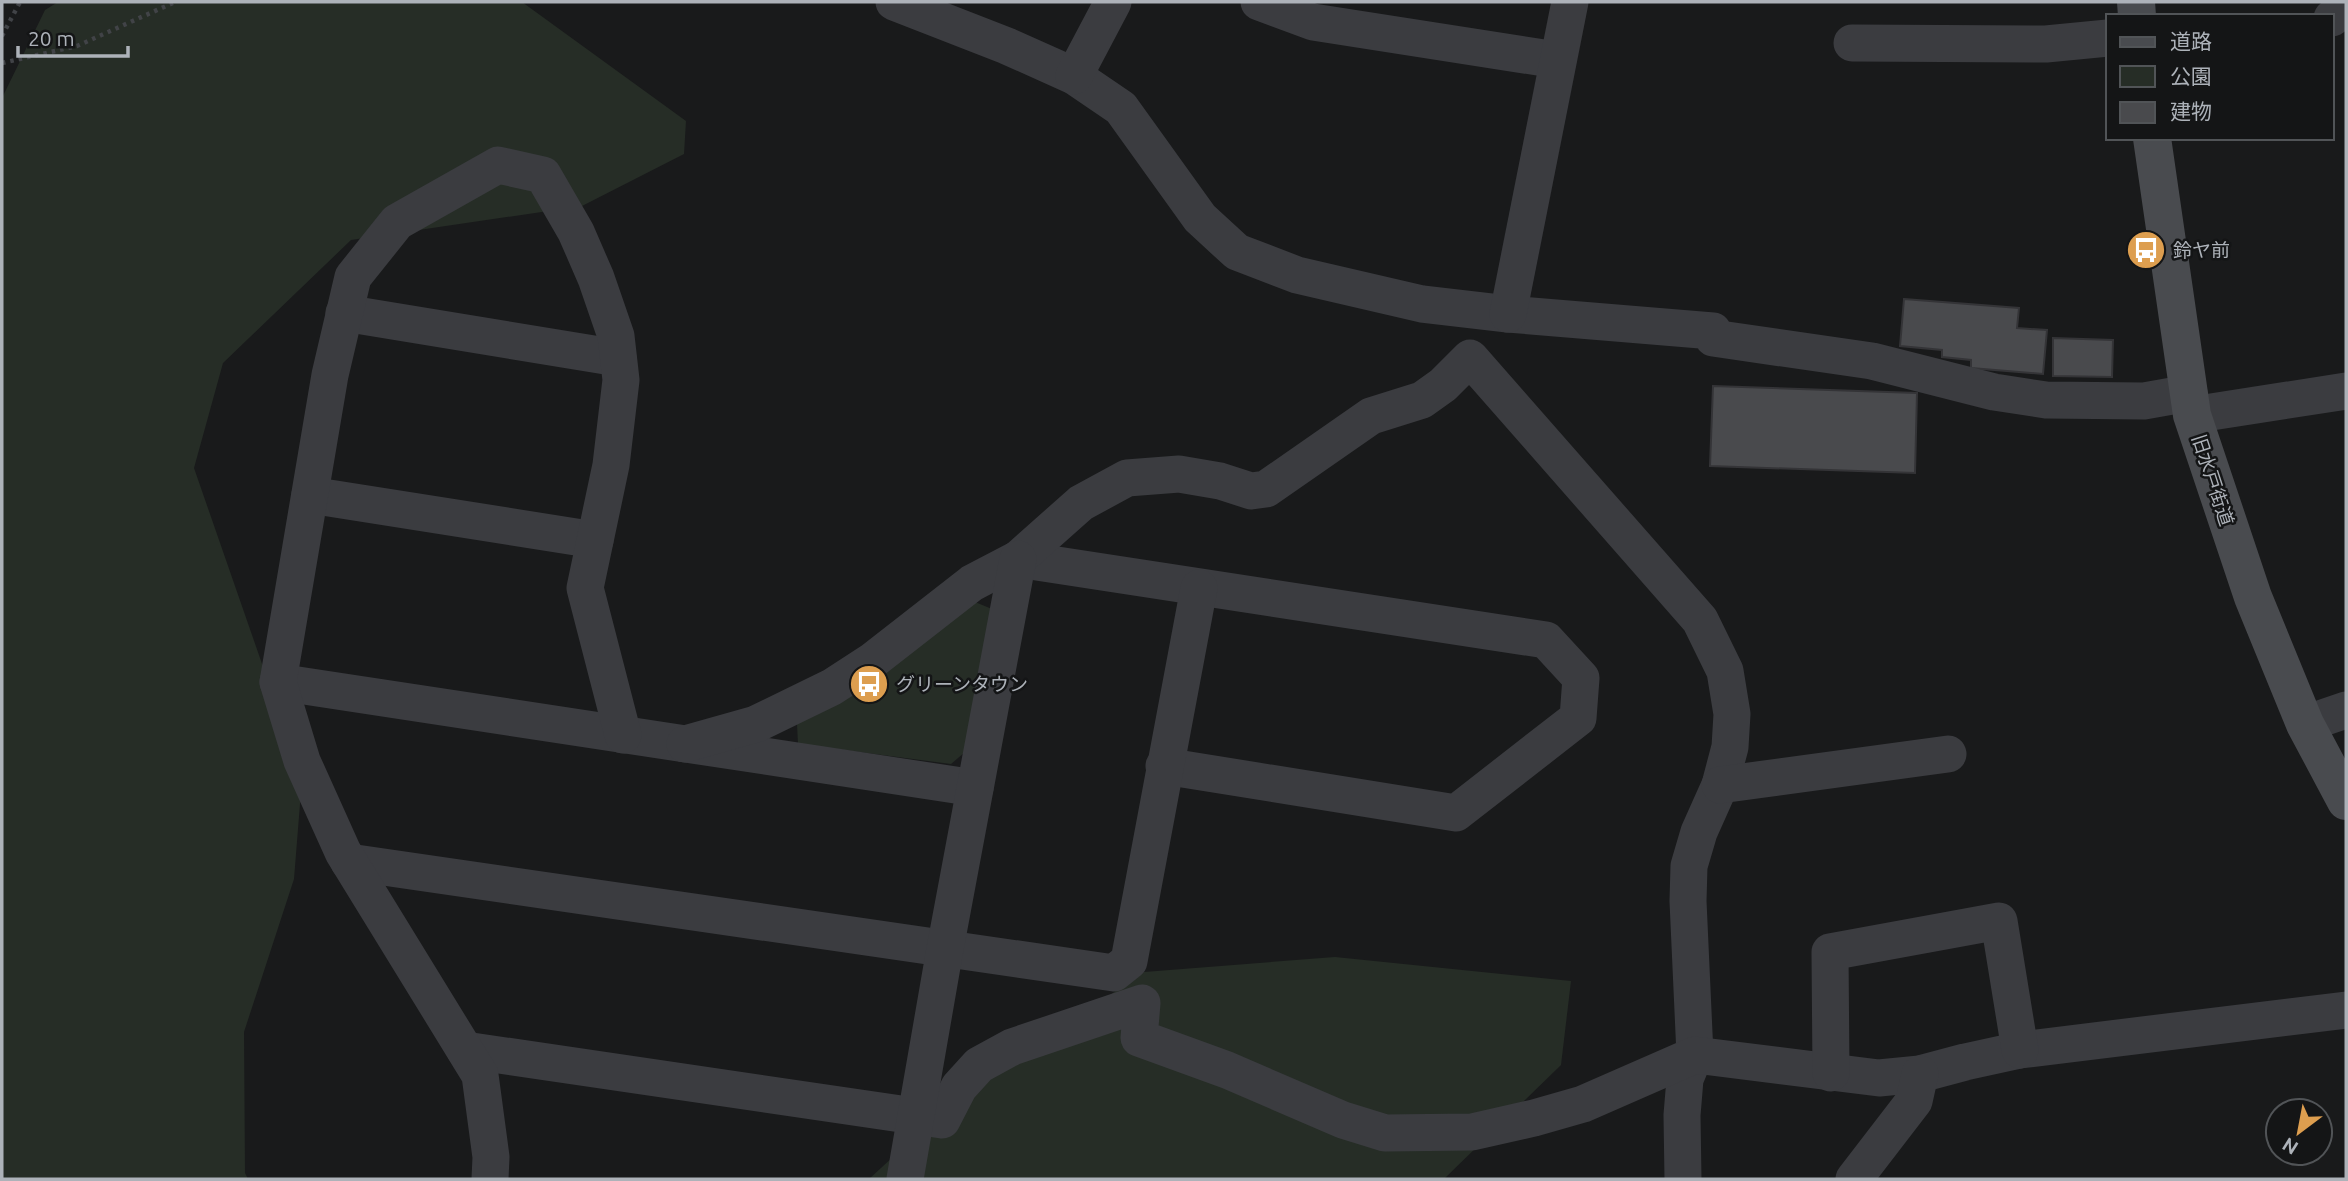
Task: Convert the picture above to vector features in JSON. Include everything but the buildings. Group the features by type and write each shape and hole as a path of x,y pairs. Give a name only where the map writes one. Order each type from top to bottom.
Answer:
{"street":[{"path":"894,2 1007,46 1074,76 1121,108 1200,218 1237,252 1297,275 1422,304 1713,331 1713,338 1871,360 1994,392 2046,400 2191,404 2346,391"},
{"path":"1074,76 1114,2"},
{"path":"1259,2 1313,22 1557,60"},
{"path":"1508,314 1570,2"},
{"path":"1852,43 2046,44 2106,38"},
{"name":"旧水戸街道","path":"2152,140 2191,404 2253,597 2305,724 2346,802"},
{"path":"491,1179 491,1157 480,1074 349,862 302,761 278,682 330,375 352,277 397,222 498,165 543,176 576,232 596,278 616,336 621,380 611,465 585,588 623,735"},
{"path":"1422,304 1700,620 1726,671 1732,713 1730,747 1720,785 1699,832 1689,866 1688,901 1695,1055 1685,1080 1682,1115 1683,1179"},
{"path":"344,313 618,358"},
{"path":"685,744 756,724 832,687 872,661 972,583 1018,559 1081,503 1127,478 1179,474 1220,481 1251,491 1266,488 1371,416 1422,400 1443,385 1470,358"},
{"path":"310,495 595,540"},
{"path":"1018,559 1546,640 1581,678 1578,718 1456,813 1164,766"},
{"path":"905,1179 1018,559"},
{"path":"349,862 1114,973 1129,961 1199,588"},
{"path":"278,682 975,788"},
{"path":"2305,724 2346,710"},
{"path":"1720,785 1948,754"},
{"path":"1831,1073 1830,952 1998,921 2020,1050"},
{"path":"465,1050 942,1119 959,1087 979,1065 1012,1047 1142,1003 1139,1038 1227,1070 1343,1120 1385,1133 1472,1132 1583,1104 1695,1055 1879,1078 1920,1074 2020,1050 2346,1010"},
{"path":"1854,1179 1914,1101 1920,1074"}],"path":[{"path":"2,36 20,2"},
{"path":"2,63 77,46 175,2"}],"green space":[{"path":"58,2 522,2 686,121 684,154 582,206 351,240 223,363 194,468 302,779 294,879 244,1032 245,1173 248,1179 2,1179 2,98 45,10"},
{"path":"975,602 992,609 965,752 951,764 798,744 797,724"},
{"path":"1335,957 1571,981 1561,1065 1444,1179 869,1179 957,1098 1144,972"}],"place":[{"name":"鈴ヤ前","path":"2146,250"},
{"name":"グリーンタウン","path":"869,684"}]}
